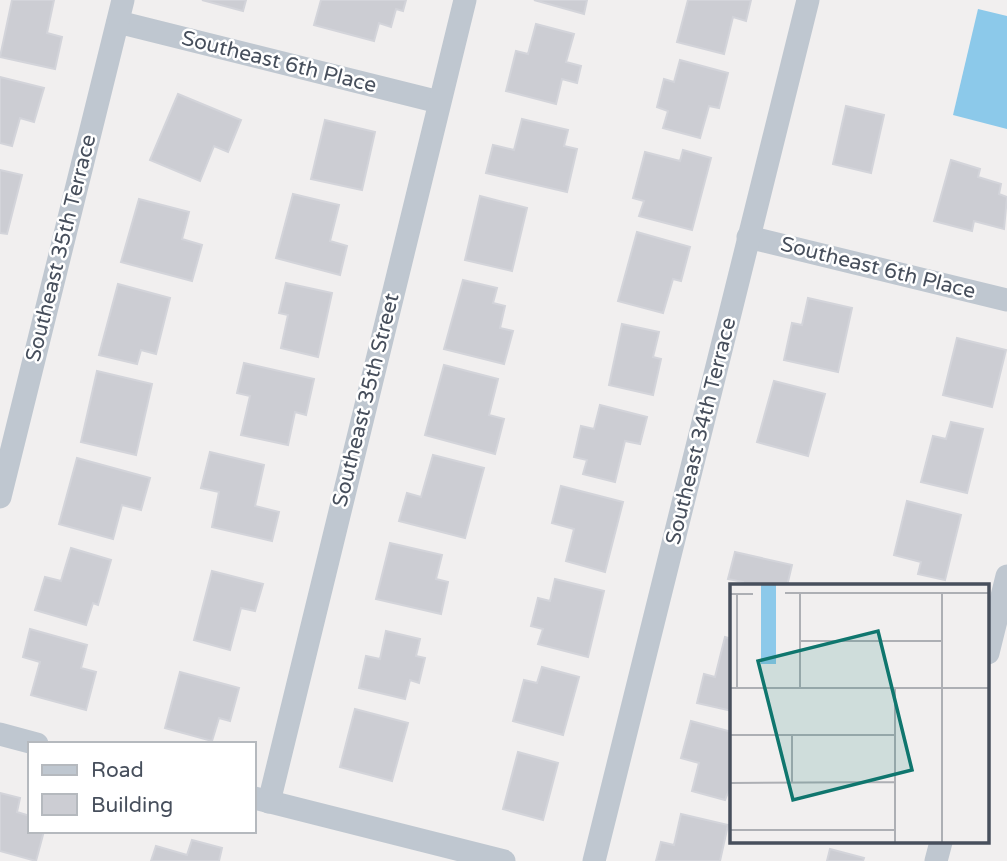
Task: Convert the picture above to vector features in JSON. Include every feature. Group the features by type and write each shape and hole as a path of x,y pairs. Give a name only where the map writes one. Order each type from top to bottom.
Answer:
{"street":[{"name":"Southeast 35th Street","path":"262,800 465,0"},
{"name":"Southeast 34th Terrace","path":"594,861 808,0"},
{"name":"Southeast 6th Place","path":"121,11 439,102"},
{"name":"Southeast 35th Terrace","path":"0,497 121,11"},
{"name":"Southeast 6th Place","path":"748,237 1007,300"},
{"path":"990,645 1007,576"},
{"path":"0,734 30,742"},
{"path":"262,800 504,861"},
{"path":"936,861 940,844"}],"water":[{"path":"978,9 1007,16 1007,129 953,115"}],"building":[{"path":"12,0 54,0 47,33 62,37 55,69 0,57"},
{"path":"202,0 246,0 243,11"},
{"path":"321,0 406,0 403,11 396,9 391,27 379,23 374,41 314,25"},
{"path":"534,0 587,0 584,14"},
{"path":"688,0 751,0 746,21 733,17 724,54 677,42"},
{"path":"536,24 574,34 566,62 581,66 577,83 562,79 556,104 506,91 516,51 528,54"},
{"path":"680,60 728,73 719,108 709,106 700,138 663,128 668,111 657,107 664,79 674,82"},
{"path":"0,77 44,88 34,122 20,118 12,146 0,143"},
{"path":"178,94 241,120 228,152 214,146 200,181 150,160"},
{"path":"846,106 884,115 871,173 833,164"},
{"path":"522,119 568,130 564,146 577,149 567,192 486,173 493,145 514,150"},
{"path":"325,120 375,132 362,190 311,179"},
{"path":"683,150 711,158 692,230 639,216 644,201 633,198 645,152 680,161"},
{"path":"951,160 980,169 978,177 1001,184 999,194 1007,197 1004,229 974,221 972,231 934,221"},
{"path":"0,170 22,175 7,234 0,233"},
{"path":"293,194 339,205 330,241 347,246 340,275 276,258"},
{"path":"480,196 527,208 512,271 465,260"},
{"path":"139,199 189,212 182,239 202,245 192,281 121,262"},
{"path":"637,232 690,247 681,281 673,279 663,313 618,301"},
{"path":"463,280 497,288 493,303 505,306 500,328 513,331 504,364 444,349"},
{"path":"286,283 332,293 318,357 281,348 288,315 279,313"},
{"path":"118,284 170,298 156,354 141,350 137,364 99,355"},
{"path":"808,298 852,308 838,372 784,360 792,323 802,325"},
{"path":"622,324 659,332 653,357 661,359 653,395 609,385"},
{"path":"957,338 1006,350 992,407 943,395"},
{"path":"244,363 314,379 306,415 295,412 288,445 241,435 250,396 237,393"},
{"path":"444,365 498,379 489,415 504,419 495,454 425,435"},
{"path":"97,371 152,384 136,455 81,442"},
{"path":"774,381 825,394 808,456 757,442"},
{"path":"600,405 647,417 640,444 625,441 615,482 583,474 587,460 574,457 581,426 594,429"},
{"path":"951,422 983,429 967,493 921,482 933,436 946,439"},
{"path":"210,452 264,465 255,506 279,512 272,541 212,527 219,492 201,488"},
{"path":"433,455 484,468 465,538 399,521 407,493 421,497"},
{"path":"77,458 150,478 141,510 122,505 113,539 59,524"},
{"path":"561,486 623,502 605,572 566,561 574,529 552,523"},
{"path":"907,501 961,515 945,580 918,574 921,562 894,555"},
{"path":"390,543 442,555 436,579 448,582 441,614 376,599"},
{"path":"71,548 111,560 98,605 93,603 86,625 35,610 45,577 61,581"},
{"path":"735,552 792,565 787,584 742,584 728,579"},
{"path":"212,571 263,584 255,611 241,608 230,650 194,640"},
{"path":"555,579 604,591 588,657 538,644 543,629 531,626 538,598 550,601"},
{"path":"30,629 87,645 81,668 96,672 86,710 31,695 40,662 23,657"},
{"path":"386,631 420,639 416,656 425,658 419,683 410,680 405,699 359,688 366,656 380,659"},
{"path":"725,637 730,638 730,711 697,703 704,674 715,677"},
{"path":"542,667 579,677 563,735 513,721 524,680 537,683"},
{"path":"180,672 239,688 230,721 219,718 212,741 165,728"},
{"path":"355,709 408,723 392,781 340,767"},
{"path":"691,721 730,731 730,788 725,800 692,791 699,763 681,758"},
{"path":"518,752 558,763 543,820 503,809"},
{"path":"0,793 20,798 17,812 28,815 28,833 43,833 36,861 0,851"},
{"path":"681,814 728,825 720,861 656,861 661,842 674,845"},
{"path":"192,840 222,848 219,861 151,861 156,846 187,855"},
{"path":"830,849 864,858 863,861 827,861"}]}
